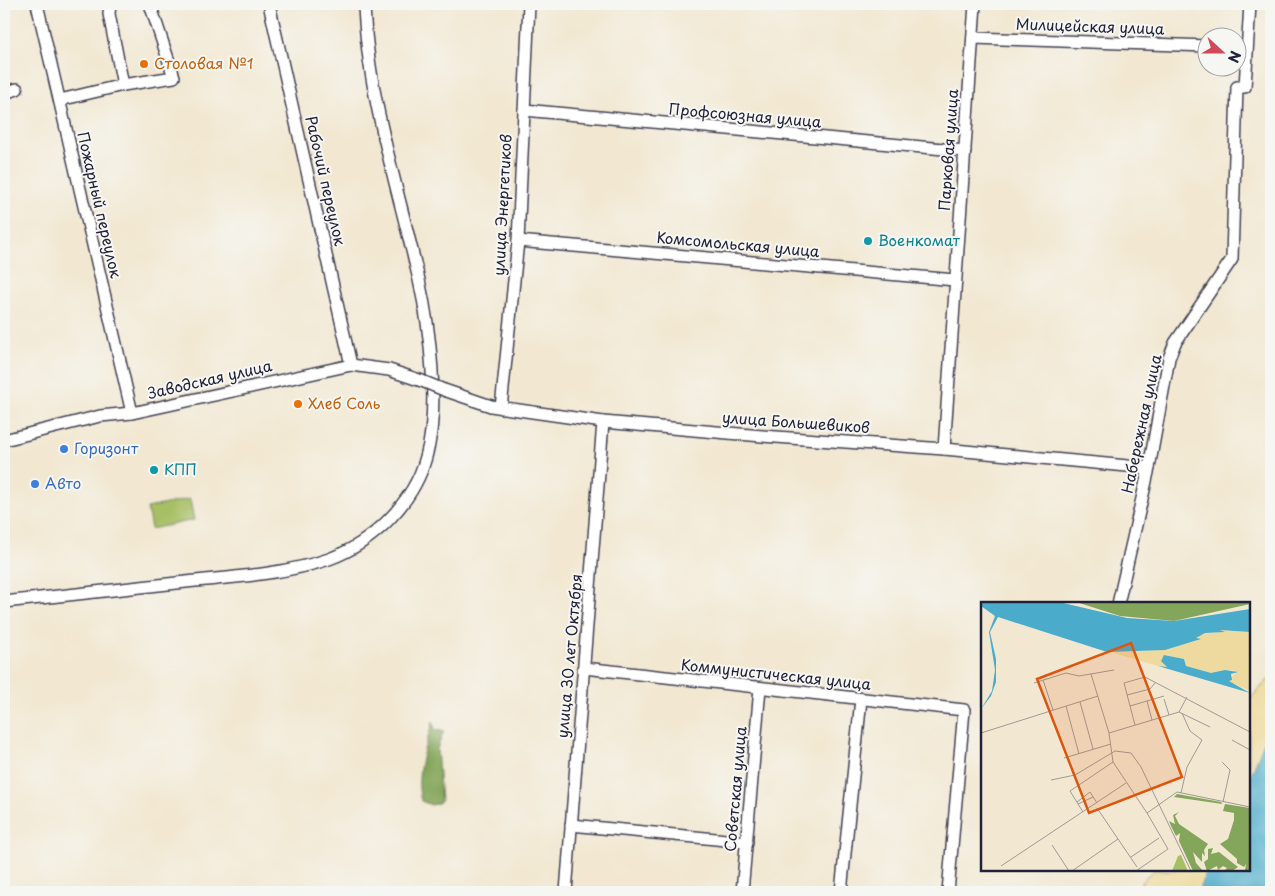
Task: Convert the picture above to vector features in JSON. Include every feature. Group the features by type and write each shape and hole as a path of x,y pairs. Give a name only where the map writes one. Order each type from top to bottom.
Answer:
{"street":[{"name":"Пожарный переулок","path":"37,4 132,413"},
{"path":"110,4 109,14 123,85"},
{"path":"60,100 123,85 174,77 150,4"},
{"name":"Рабочий переулок","path":"269,4 350,365"},
{"path":"4,602 214,579 317,563 347,550 374,532 396,510 413,486 423,467 430,440 432,408 428,335 419,282 373,84 367,45 364,4"},
{"name":"улица Энергетиков","path":"501,408 518,241 529,4"},
{"name":"Парковая улица","path":"944,449 975,4"},
{"name":"Набережная улица","path":"1245,28 1250,4"},
{"name":"Милицейская улица","path":"972,38 1198,46"},
{"name":"Набережная улица","path":"1118,602 1149,468 1166,370 1175,343 1232,259 1237,87 1245,87 1244,78"},
{"path":"4,93 17,90"},
{"name":"Профсоюзная улица","path":"524,110 965,151"},
{"name":"Комсомольская улица","path":"518,241 956,280"},
{"name":"Заводская улица","path":"4,440 100,416 132,413 350,365 389,370 444,390"},
{"name":"улица Большевиков","path":"444,390 501,408 603,422 944,449 1149,468"},
{"name":"улица 30 лет Октября","path":"566,892 603,422"},
{"name":"Коммунистическая улица","path":"584,668 964,710 948,892"},
{"name":"Советская улица","path":"742,892 760,688"},
{"path":"842,892 860,699"},
{"path":"571,825 746,842"}],"green space":[{"path":"190,499 194,520 151,529 147,508"},
{"path":"433,721 435,730 444,731 437,749 441,801 431,805 421,801 419,781 421,761"}],"sand":[{"path":"1271,677 1271,725 1250,778 1250,699"},
{"path":"1152,871 1207,871 1198,892 1133,892"}],"water":[{"path":"1271,725 1271,892 1198,892 1207,871 1250,871 1250,778"}],"place":[{"name":"Столовая №1","path":"144,64"},
{"name":"Военкомат","path":"868,241"},
{"name":"Хлеб Соль","path":"298,404"},
{"name":"Горизонт","path":"64,449"},
{"name":"КПП","path":"154,470"},
{"name":"Авто","path":"35,484"}]}
